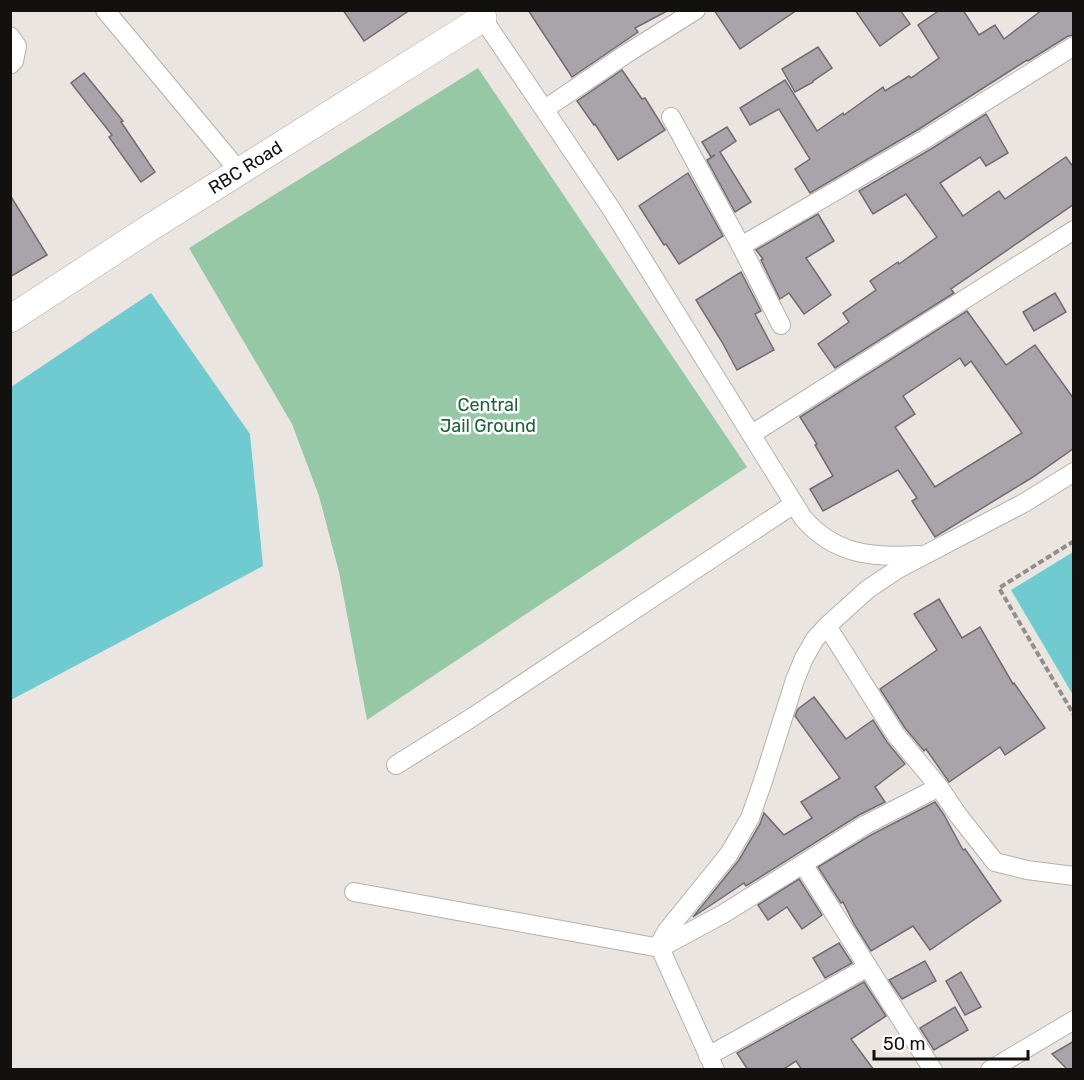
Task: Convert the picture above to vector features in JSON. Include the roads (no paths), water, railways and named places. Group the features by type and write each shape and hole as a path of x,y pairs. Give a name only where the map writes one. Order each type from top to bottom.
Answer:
{"street":[{"path":"545,109 696,10"},
{"path":"485,13 612,210 794,504 813,530 838,546 871,555 923,555"},
{"name":"RBC Road","path":"10,320 485,13"},
{"path":"116,14 239,171"},
{"path":"10,36 17,46 14,61 10,65"},
{"path":"741,246 925,139 1074,46"},
{"path":"671,117 781,325"},
{"path":"752,434 1074,230"},
{"path":"868,967 711,1063 660,948 666,932 729,855 750,818 764,781 795,680 804,658 827,626 874,584 898,569 1024,503 1074,472"},
{"path":"396,765 468,720 794,504"},
{"path":"827,626 896,735 939,787 995,862 1027,870 1074,876"},
{"path":"354,892 660,948 723,914 865,825 939,787"},
{"path":"803,864 933,1070"},
{"path":"996,1068 1074,1020"}],"water":[{"path":"151,293 250,434 263,566 11,700 11,387"},
{"path":"1073,552 1073,695 1011,590"}],"park label":[{"name":"Central Jail Ground","path":"488,415"}]}
